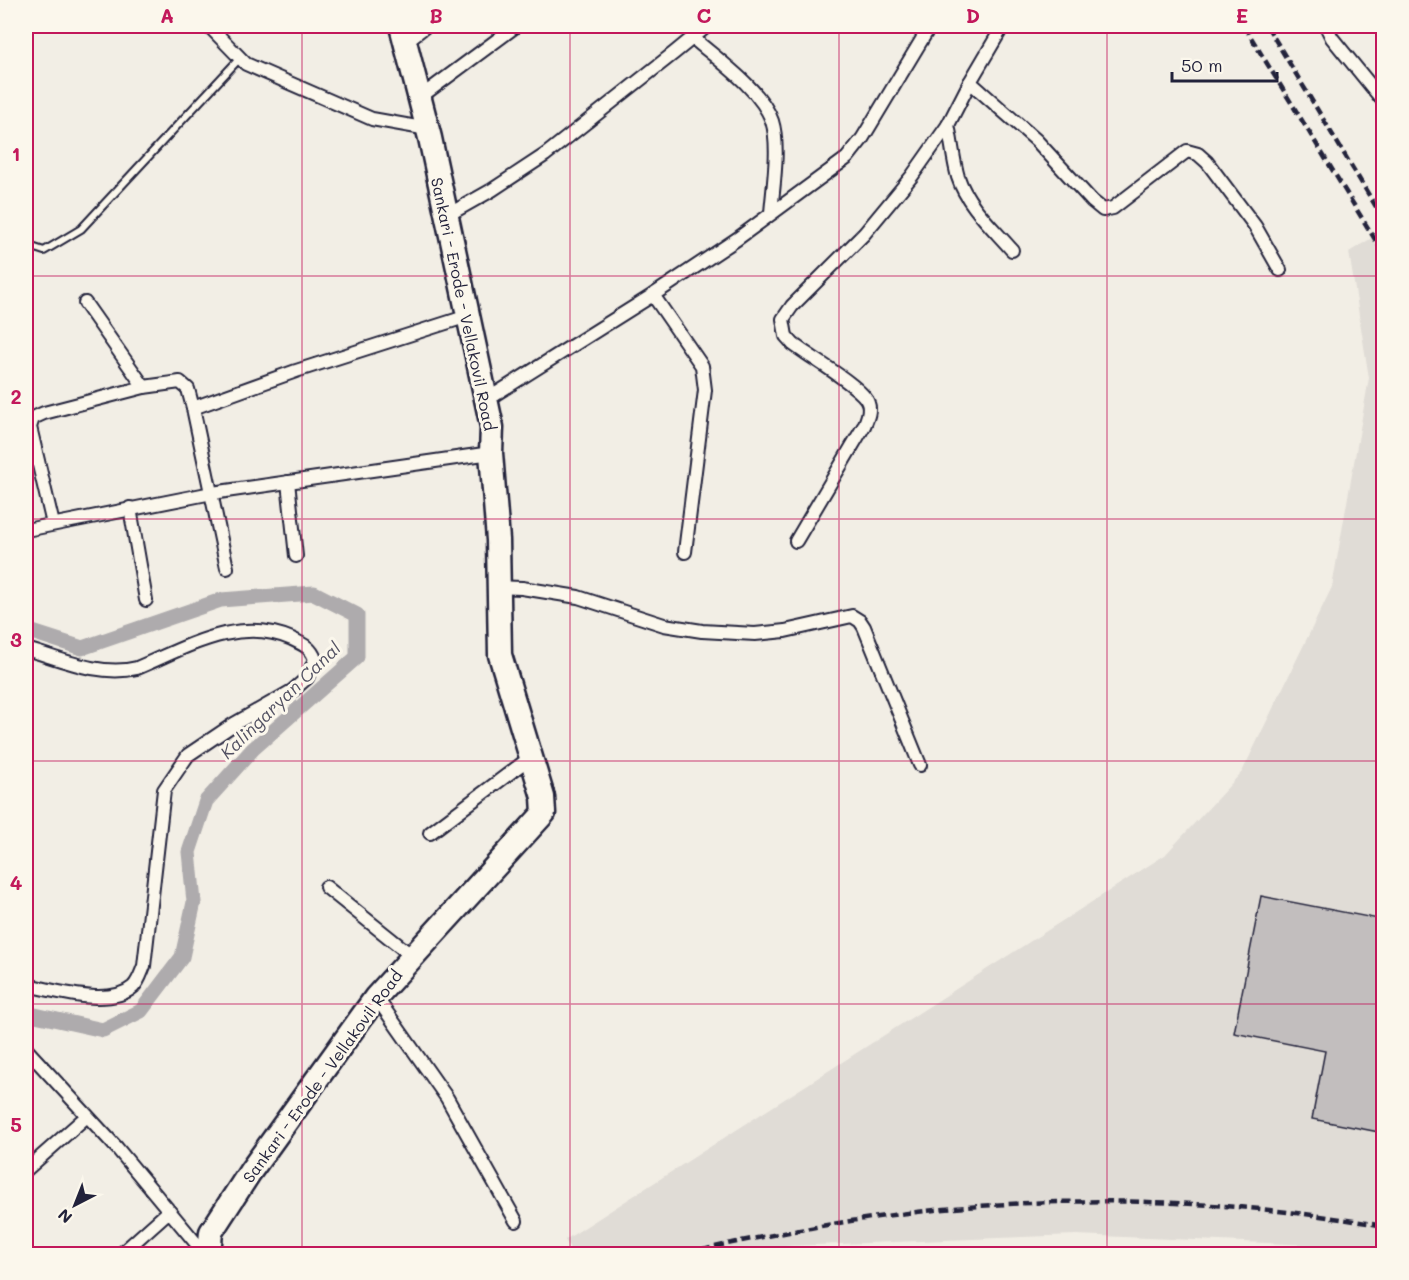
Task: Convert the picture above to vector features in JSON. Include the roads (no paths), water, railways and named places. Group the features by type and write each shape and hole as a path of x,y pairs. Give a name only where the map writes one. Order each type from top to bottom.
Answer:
{"highway":[{"name":"Sankari - Erode - Vellakovil Road","path":"207,1254 211,1232 250,1172 376,997 544,813 543,797 500,655 497,587 498,540 491,453 492,427 428,129 403,34"}],"street":[{"path":"209,26 246,64 372,119 428,129"},
{"path":"403,34 426,26"},
{"path":"419,98 516,26"},
{"path":"446,216 492,190 545,155 707,26"},
{"path":"796,541 864,426 869,405 861,392 793,344 786,336 783,319 792,306 886,210 948,125 1003,26"},
{"path":"1326,26 1332,38 1383,102"},
{"path":"486,400 653,295 847,158 862,139 925,28"},
{"path":"693,38 747,85 768,111 774,138 771,213"},
{"path":"970,82 1036,140 1103,210 1113,208 1187,151 1198,153 1255,226 1280,270"},
{"path":"948,125 958,177 963,189 970,201 1012,249"},
{"path":"653,295 696,355 704,375 705,390 685,552"},
{"path":"85,303 144,387"},
{"path":"193,408 296,371 468,316"},
{"path":"52,524 30,427 33,418 44,413 144,387 180,382 188,389 193,408 226,568"},
{"path":"26,530 212,493 491,453"},
{"path":"288,482 296,556"},
{"path":"130,508 146,600"},
{"path":"497,587 522,588 578,597 664,625 702,631 755,634 785,631 852,616 864,627 920,765"},
{"path":"26,649 88,667 123,672 226,632 262,630 288,637 306,646 313,651 315,659 307,678 292,691 234,724 188,755 164,790 144,966 132,987 109,997 96,998 26,985"},
{"path":"430,833 531,757"},
{"path":"326,887 412,956"},
{"path":"376,997 447,1098 516,1221"},
{"path":"26,1049 117,1148 168,1212 207,1254"},
{"path":"26,1170 87,1116"},
{"path":"121,1254 168,1212"}],"lane":[{"path":"26,245 44,251 81,229 240,57"}],"waterway":[{"name":"Kalingaryan Canal","path":"26,630 82,648 221,600 314,593 357,615 357,657 253,749 206,801 189,852 194,902 182,957 141,1011 103,1030 26,1013"}],"railway":[{"path":"1244,26 1384,254"},
{"path":"1267,26 1384,220"},
{"path":"689,1254 744,1240 872,1218 945,1209 1092,1201 1239,1207 1384,1226"}]}
